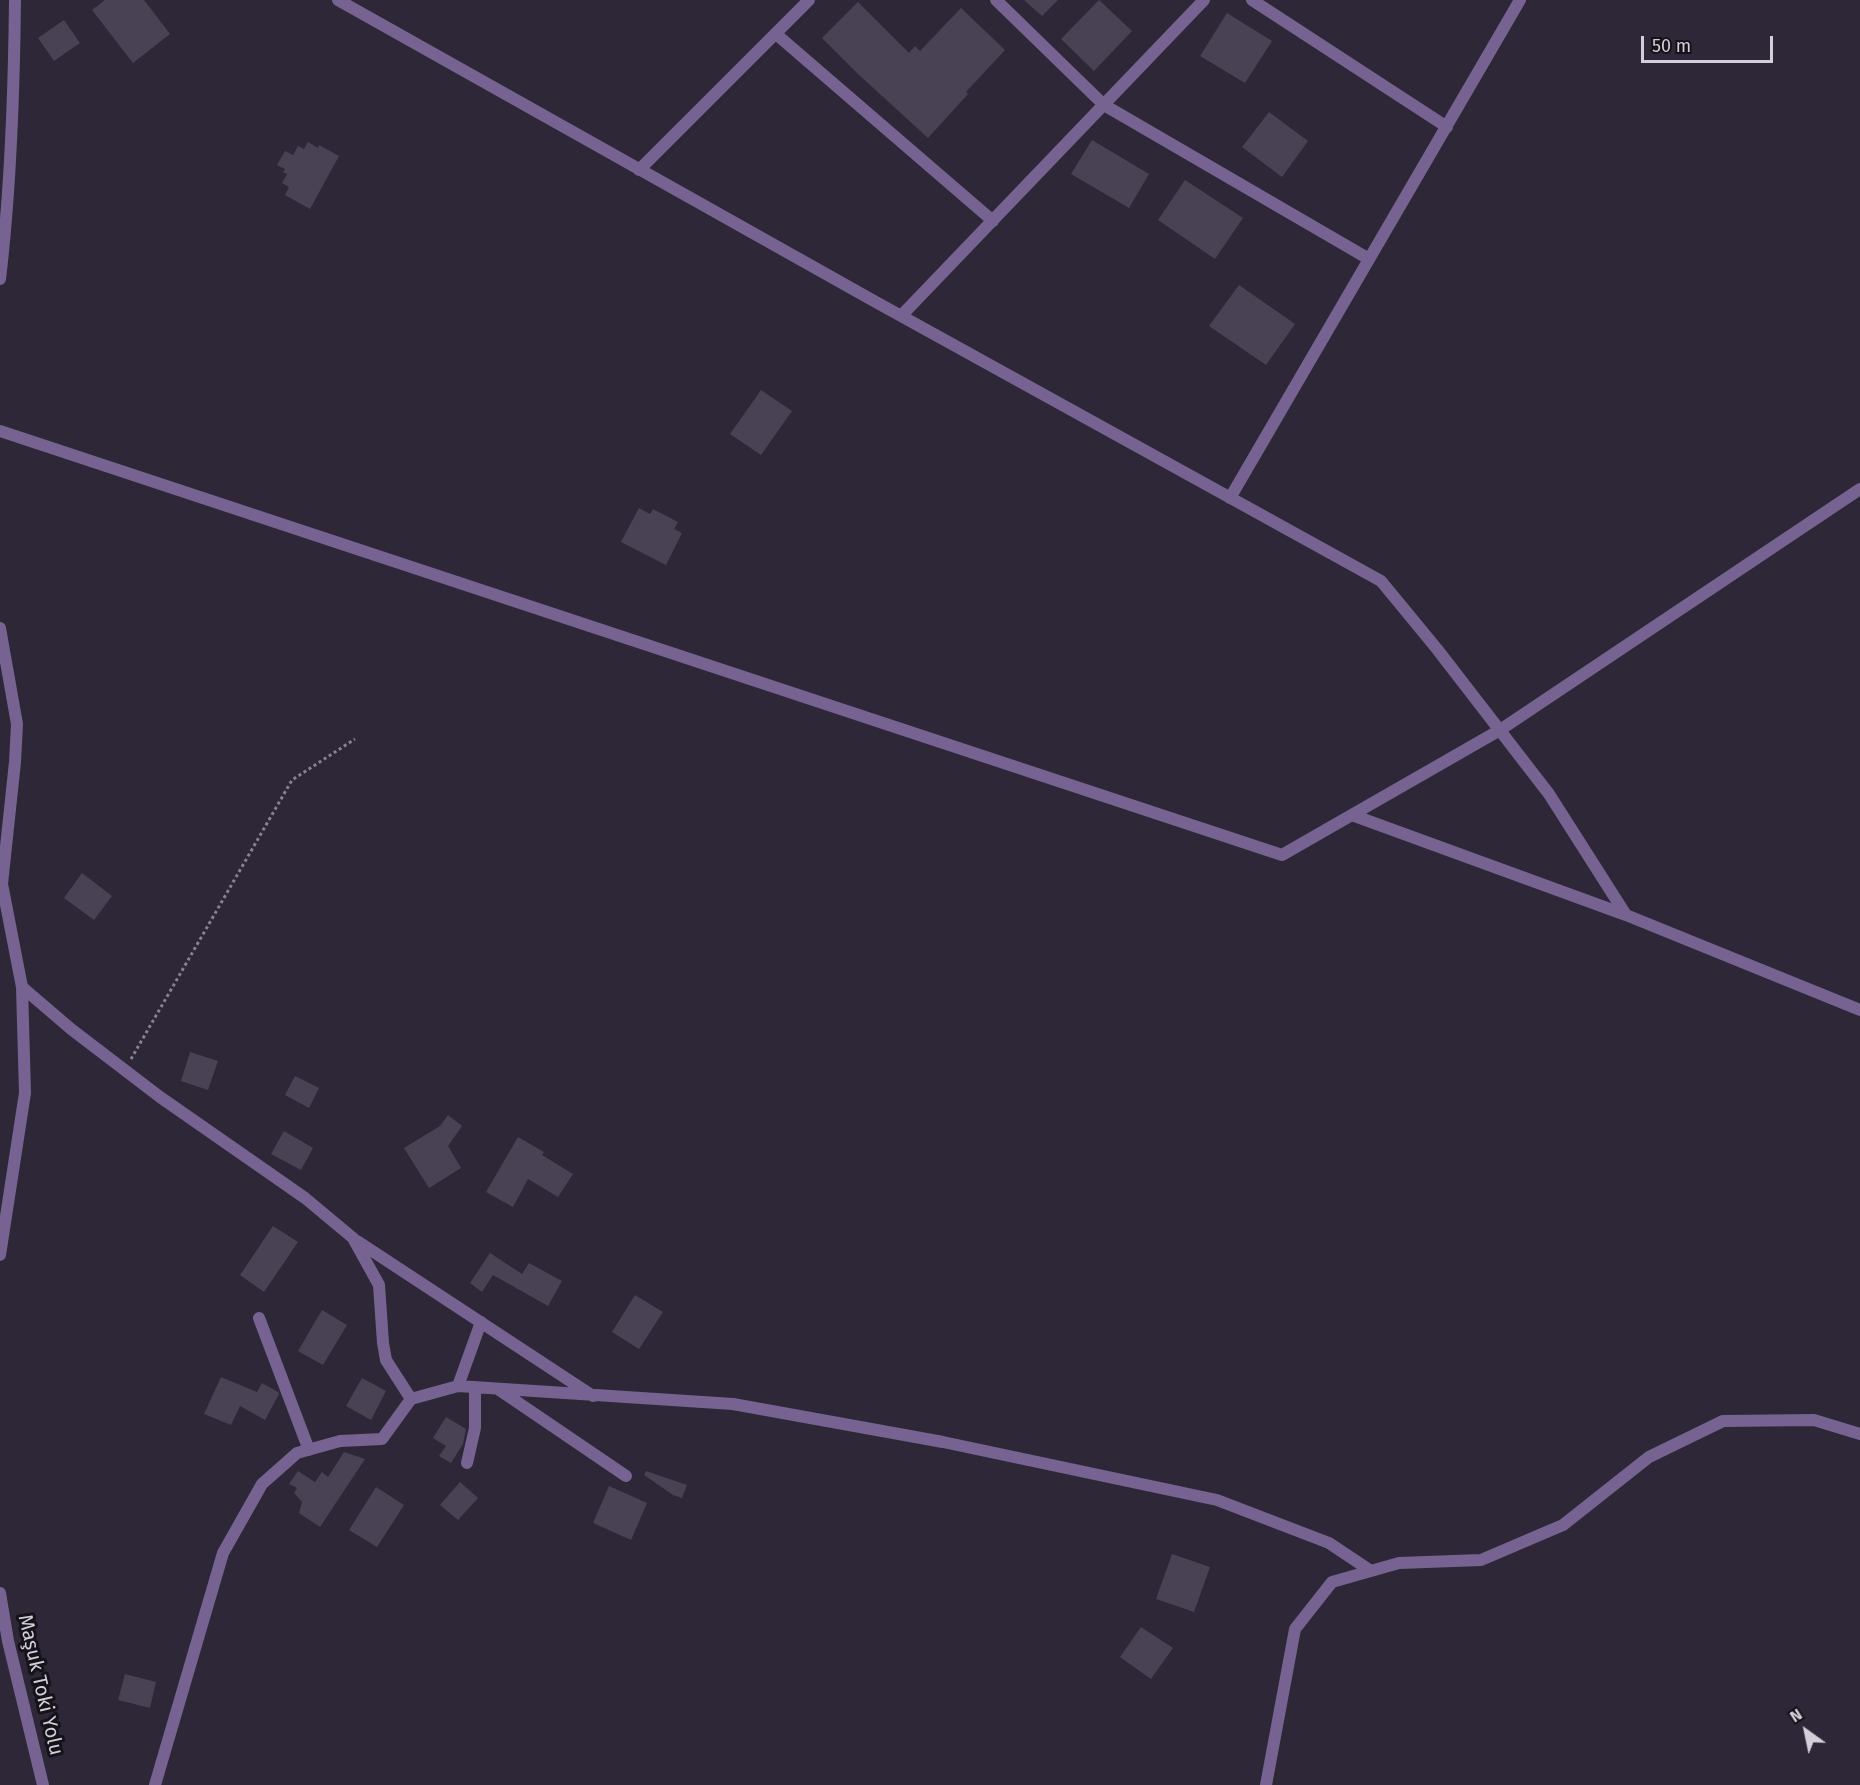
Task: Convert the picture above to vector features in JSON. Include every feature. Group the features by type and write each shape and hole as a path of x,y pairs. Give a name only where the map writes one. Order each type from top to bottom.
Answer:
{"street":[{"path":"0,279 4,171 13,109 15,0"},
{"path":"338,0 901,316 1382,581 1549,794 1626,915"},
{"path":"639,170 809,0"},
{"path":"996,0 1104,105 1369,259"},
{"path":"901,316 1204,0"},
{"path":"1252,0 1447,127"},
{"path":"1230,498 1521,0"},
{"path":"776,34 993,221"},
{"path":"0,431 1282,855 1500,730 1860,489"},
{"path":"0,628 17,724 15,773 2,884 22,987 24,1093 0,1255"},
{"path":"1352,815 1626,915 1860,1010"},
{"path":"22,987 71,1029 160,1097 305,1198 353,1238 593,1396"},
{"path":"353,1238 379,1285 386,1360 411,1399"},
{"path":"259,1318 309,1450"},
{"path":"458,1386 481,1322"},
{"path":"154,1785 223,1552 262,1484 297,1454 340,1441 382,1439 411,1399 458,1386 733,1404 943,1442 1217,1500 1329,1543 1371,1571"},
{"path":"468,1463 475,1428 475,1387"},
{"path":"498,1389 626,1476"},
{"path":"1266,1785 1295,1629 1332,1582 1398,1563 1481,1560 1563,1525 1649,1457 1723,1421 1814,1420 1860,1434"},
{"name":"Maşuk Toki Yolu","path":"0,1593 8,1641 43,1785"}],"path":[{"path":"125,1070 292,780 355,739"}],"building":[{"path":"105,0 144,0 170,34 133,63 92,10"},
{"path":"1024,0 1058,0 1042,16"},
{"path":"1099,0 1132,31 1094,71 1061,39"},
{"path":"858,2 909,53 915,46 920,51 961,8 1005,50 928,138 822,38"},
{"path":"1227,13 1272,41 1245,83 1200,56"},
{"path":"64,20 80,43 54,61 38,38"},
{"path":"1269,112 1308,141 1282,177 1242,147"},
{"path":"1092,140 1149,174 1129,208 1071,174"},
{"path":"308,142 339,156 310,209 285,195 289,187 282,183 287,174 283,172 285,169 277,165 285,151 293,155 298,146 304,149"},
{"path":"1185,180 1243,218 1215,259 1158,220"},
{"path":"1239,285 1295,324 1266,365 1209,326"},
{"path":"761,390 792,411 761,455 730,434"},
{"path":"639,508 650,514 653,509 678,522 674,529 682,533 666,565 621,542"},
{"path":"82,873 112,896 94,920 64,898"},
{"path":"190,1052 218,1061 208,1090 181,1081"},
{"path":"295,1076 319,1088 309,1108 285,1095"},
{"path":"448,1115 462,1126 448,1146 461,1168 429,1188 404,1148 440,1126"},
{"path":"284,1131 313,1148 301,1170 271,1154"},
{"path":"518,1137 544,1152 542,1155 573,1174 558,1197 528,1179 513,1207 486,1192"},
{"path":"273,1226 298,1242 264,1292 240,1275"},
{"path":"490,1253 522,1274 529,1263 562,1281 548,1306 493,1275 482,1292 470,1283"},
{"path":"635,1295 663,1312 639,1349 612,1332"},
{"path":"322,1310 347,1325 323,1365 298,1351"},
{"path":"221,1377 257,1392 262,1383 278,1392 265,1420 240,1406 231,1425 204,1414"},
{"path":"362,1378 386,1391 371,1420 346,1406"},
{"path":"446,1417 466,1429 463,1444 451,1463 439,1456 446,1446 433,1438"},
{"path":"344,1452 365,1459 320,1527 299,1513 302,1502 294,1493 297,1488 289,1484 298,1471 315,1482 322,1472 328,1477"},
{"path":"646,1471 687,1485 682,1498 673,1495 644,1475"},
{"path":"460,1482 478,1498 458,1520 440,1505"},
{"path":"609,1486 647,1503 631,1540 593,1523"},
{"path":"376,1487 404,1505 377,1547 349,1530"},
{"path":"1172,1554 1210,1567 1194,1612 1156,1599"},
{"path":"1141,1627 1173,1648 1151,1679 1120,1657"},
{"path":"125,1674 156,1682 150,1708 118,1700"}]}
